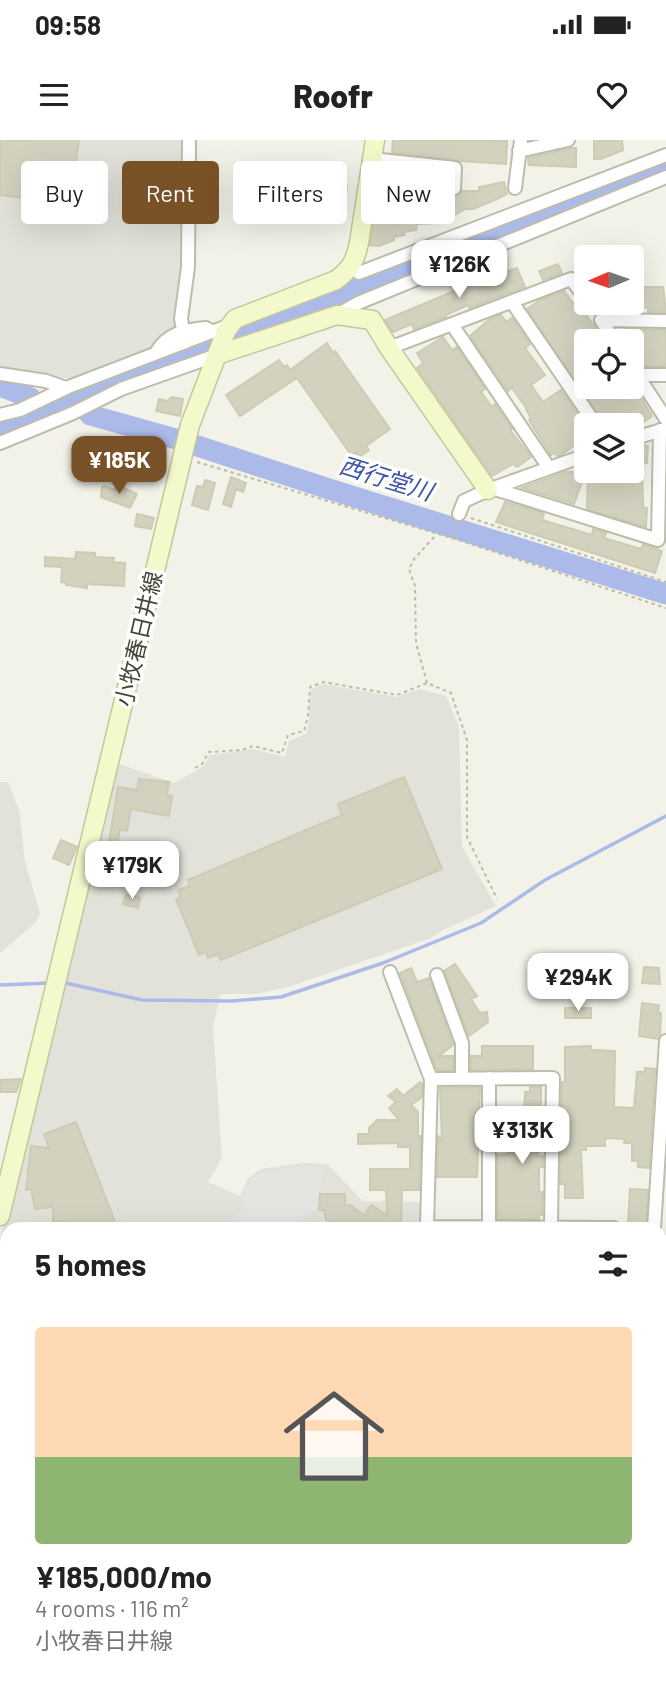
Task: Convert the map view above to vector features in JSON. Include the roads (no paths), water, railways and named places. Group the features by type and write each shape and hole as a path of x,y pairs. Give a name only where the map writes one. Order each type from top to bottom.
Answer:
{"main road":[{"path":"372,159 375,140"},
{"path":"223,329 235,319 336,280 350,270 356,260 362,224"},
{"path":"217,355 337,315 372,320 490,489"},
{"name":"小牧春日井線","path":"0,1216 190,425 217,355 223,329"}],"street":[{"path":"183,330 181,319 188,267 189,140"},
{"path":"515,188 520,145 568,140"},
{"path":"359,273 666,155"},
{"path":"372,159 390,161"},
{"path":"337,315 358,303 666,177"},
{"path":"389,348 453,326 571,279 574,283"},
{"path":"512,302 588,413"},
{"path":"598,315 607,329"},
{"path":"601,320 666,321"},
{"path":"453,326 549,468"},
{"path":"156,354 162,343 183,330 223,329"},
{"path":"0,415 20,410 66,387 223,329"},
{"path":"0,443 74,413 121,388 217,355"},
{"path":"644,372 666,375"},
{"path":"0,374 66,387"},
{"path":"490,489 662,542 664,426 644,389"},
{"path":"644,434 664,426"},
{"path":"459,514 464,501 574,459"},
{"path":"390,972 431,1079 427,1222"},
{"path":"436,975 462,1043 462,1078"},
{"path":"654,1222 666,1041"},
{"path":"489,1078 489,1222"},
{"path":"431,1079 553,1078 551,1222"}],"waterway":[{"path":"0,431 387,275 666,167"},
{"name":"西行堂川","path":"0,386 31,398"},
{"name":"西行堂川","path":"90,415 176,439 666,594"},
{"path":"61,982 142,1000 232,1001 281,997 383,963 481,923 545,880 666,816"},
{"path":"0,985 50,983"}]}
